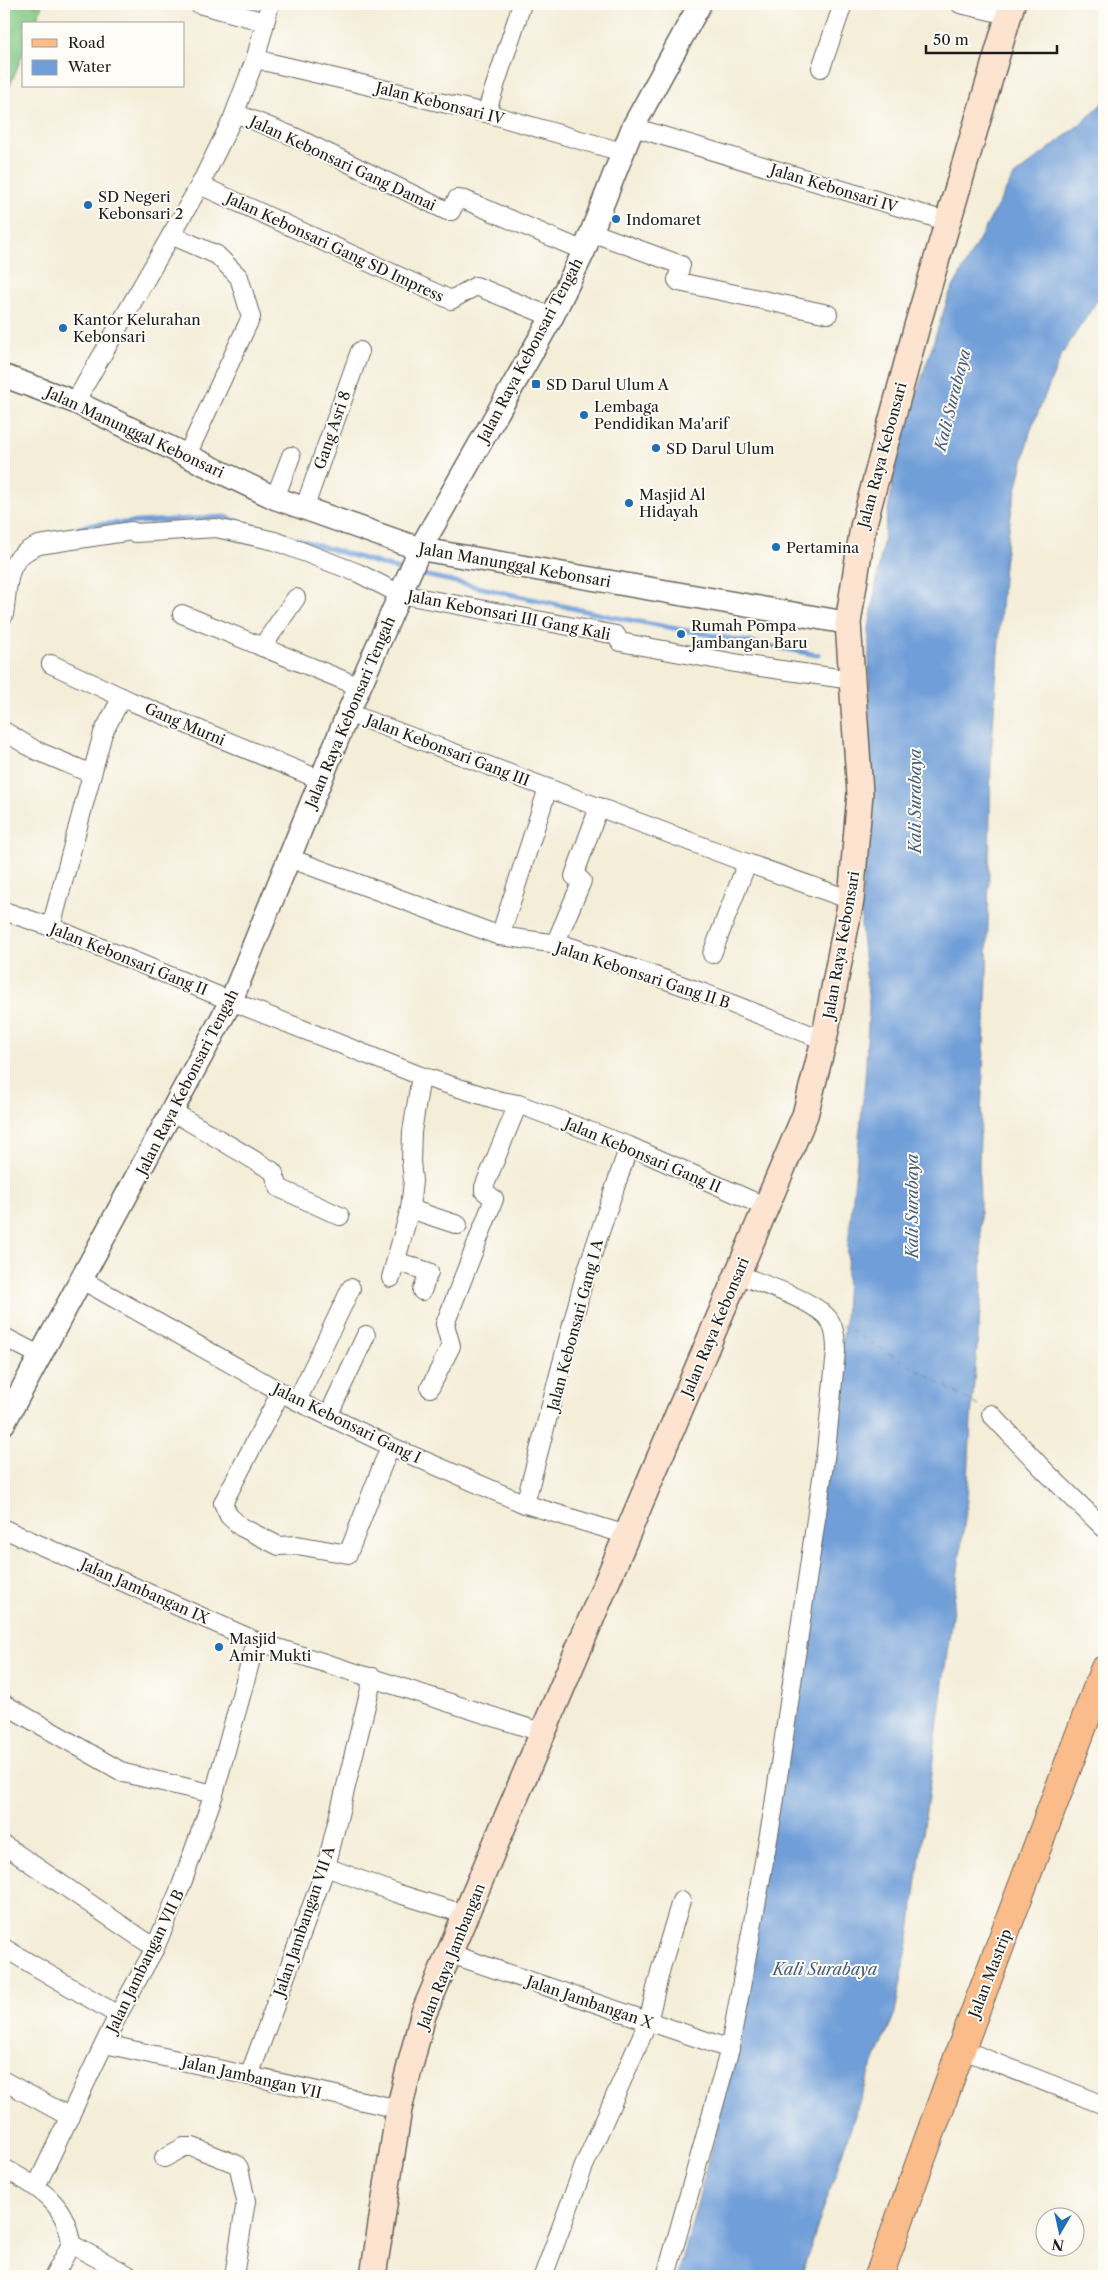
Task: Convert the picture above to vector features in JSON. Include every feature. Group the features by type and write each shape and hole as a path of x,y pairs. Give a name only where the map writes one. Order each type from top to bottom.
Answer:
{"main road":[{"name":"Jalan Raya Kebonsari","path":"544,1733 805,1116 824,1040 851,900 860,793 848,623 863,527 869,498 917,326 1010,10"},
{"name":"Jalan Mastrip","path":"879,2276 961,2049 1104,1670"},
{"name":"Jalan Raya Jambangan","path":"373,2276 399,2109 423,2015 451,1954 544,1733"}],"street":[{"path":"200,4 265,22"},
{"path":"75,402 200,185 235,113 256,57 270,4"},
{"path":"486,113 522,4"},
{"name":"Jalan Raya Kebonsari Tengah","path":"4,1423 39,1354 82,1280 231,1001 348,713 420,550 552,317 588,241 633,127 700,4"},
{"path":"821,68 843,4"},
{"path":"960,4 1010,10"},
{"name":"Jalan Kebonsari IV","path":"256,57 267,62 486,113 622,152"},
{"name":"Jalan Kebonsari Gang Damai","path":"235,113 295,137 447,211 451,210 457,199 465,200 588,241"},
{"name":"Jalan Kebonsari IV","path":"633,127 949,222"},
{"name":"Jalan Kebonsari Gang SD Impress","path":"200,185 451,300 476,286 552,317"},
{"path":"171,235 216,254 239,277 251,317 187,455"},
{"path":"588,241 680,265 677,280 679,282 828,314"},
{"name":"Gang Asri 8","path":"304,509 360,351"},
{"name":"Jalan Manunggal Kebonsari","path":"4,376 75,402 275,498 420,550 848,623"},
{"path":"275,498 291,456"},
{"name":"Jalan Kebonsari III Gang Kali","path":"4,616 9,573 14,560 26,550 39,545 132,531 135,533 216,528 274,541 358,573 616,635 620,642 746,665 852,680"},
{"path":"262,647 296,598"},
{"path":"182,614 360,688"},
{"name":"Gang Murni","path":"51,664 122,697 321,780"},
{"path":"50,927 103,733 122,697"},
{"name":"Jalan Kebonsari Gang III","path":"348,713 747,863 851,900"},
{"path":"4,731 35,750 92,774"},
{"name":"Jalan Kebonsari Gang III","path":"500,936 548,788"},
{"path":"555,944 582,881 574,876 599,807"},
{"name":"Jalan Kebonsari Gang II B","path":"289,858 500,936 565,945 704,993 824,1040"},
{"path":"712,954 747,863"},
{"name":"Jalan Kebonsari Gang II","path":"4,911 50,927 422,1076 497,1100 518,1104 629,1146 766,1207"},
{"path":"391,1278 392,1258 410,1209 413,1186 411,1161 412,1132 422,1076"},
{"path":"430,1388 451,1346 445,1324 494,1199 484,1191 484,1187 518,1104"},
{"path":"173,1112 271,1170 274,1173 279,1188 340,1216"},
{"name":"Jalan Kebonsari Gang I A","path":"525,1504 584,1279 629,1146"},
{"path":"410,1209 458,1225"},
{"path":"392,1258 428,1272 422,1292"},
{"path":"666,2276 730,2049 773,1812 826,1451 836,1351 836,1336 827,1316 811,1305 737,1274"},
{"name":"Jalan Kebonsari Gang I","path":"82,1280 297,1401 390,1446 525,1504 627,1534"},
{"path":"297,1401 351,1288"},
{"path":"328,1416 366,1335"},
{"path":"4,1337 39,1354"},
{"path":"281,1392 223,1503 229,1516 241,1526 279,1546 297,1545 348,1554 390,1446"},
{"path":"991,1414 1045,1471 1104,1528"},
{"name":"Jalan Jambangan IX","path":"4,1529 256,1641 544,1733"},
{"name":"Jalan Jambangan VII B","path":"36,2187 118,2016 155,1948 182,1886 214,1794 256,1641"},
{"name":"Jalan Jambangan VII A","path":"249,2076 326,1867 373,1677"},
{"path":"4,1704 124,1773 214,1794"},
{"path":"4,1845 155,1948"},
{"path":"326,1867 396,1893 467,1915"},
{"path":"543,2276 584,2166 648,2022 661,1968 681,1901"},
{"path":"4,1948 118,2016"},
{"name":"Jalan Jambangan X","path":"451,1954 730,2049"},
{"name":"Jalan Jambangan VII","path":"105,2044 399,2109"},
{"path":"961,2049 1104,2105"},
{"path":"4,2081 70,2117"},
{"path":"164,2158 184,2147 193,2147 236,2164 239,2168 246,2201 234,2276"},
{"path":"4,2168 36,2187 57,2205 69,2226 71,2244 54,2276"},
{"path":"71,2244 130,2276"}],"green space":[{"path":"4,4 42,6 36,22 22,22 22,56 4,100"}],"water":[{"name":"Kali Surabaya","path":"1104,101 1104,290 1062,354 1030,432 1012,508 1004,564 991,757 987,978 979,1163 982,1289 971,1419 967,1503 910,1932 895,2013 866,2082 801,2276 678,2276 717,2130 801,1678 826,1456 845,1322 848,1245 865,1080 869,1004 861,925 869,727 869,628 898,450 949,295 1013,177 1084,121"}],"waterway":[{"path":"65,533 88,525 225,517 275,533"},
{"path":"283,535 404,571"},
{"path":"415,573 608,616 818,655"}],"ferry route":[{"path":"841,1325 984,1409"}],"place":[{"name":"SD Negeri Kebonsari 2","path":"88,205"},
{"name":"Indomaret","path":"616,219"},
{"name":"Kantor Kelurahan Kebonsari","path":"63,328"},
{"name":"SD Darul Ulum A","path":"536,384"},
{"name":"Lembaga Pendidikan Ma'arif","path":"584,415"},
{"name":"SD Darul Ulum","path":"656,448"},
{"name":"Masjid Al Hidayah","path":"629,503"},
{"name":"Pertamina","path":"776,547"},
{"name":"Rumah Pompa Jambangan Baru","path":"681,634"},
{"name":"Masjid Amir Mukti","path":"219,1647"}]}
